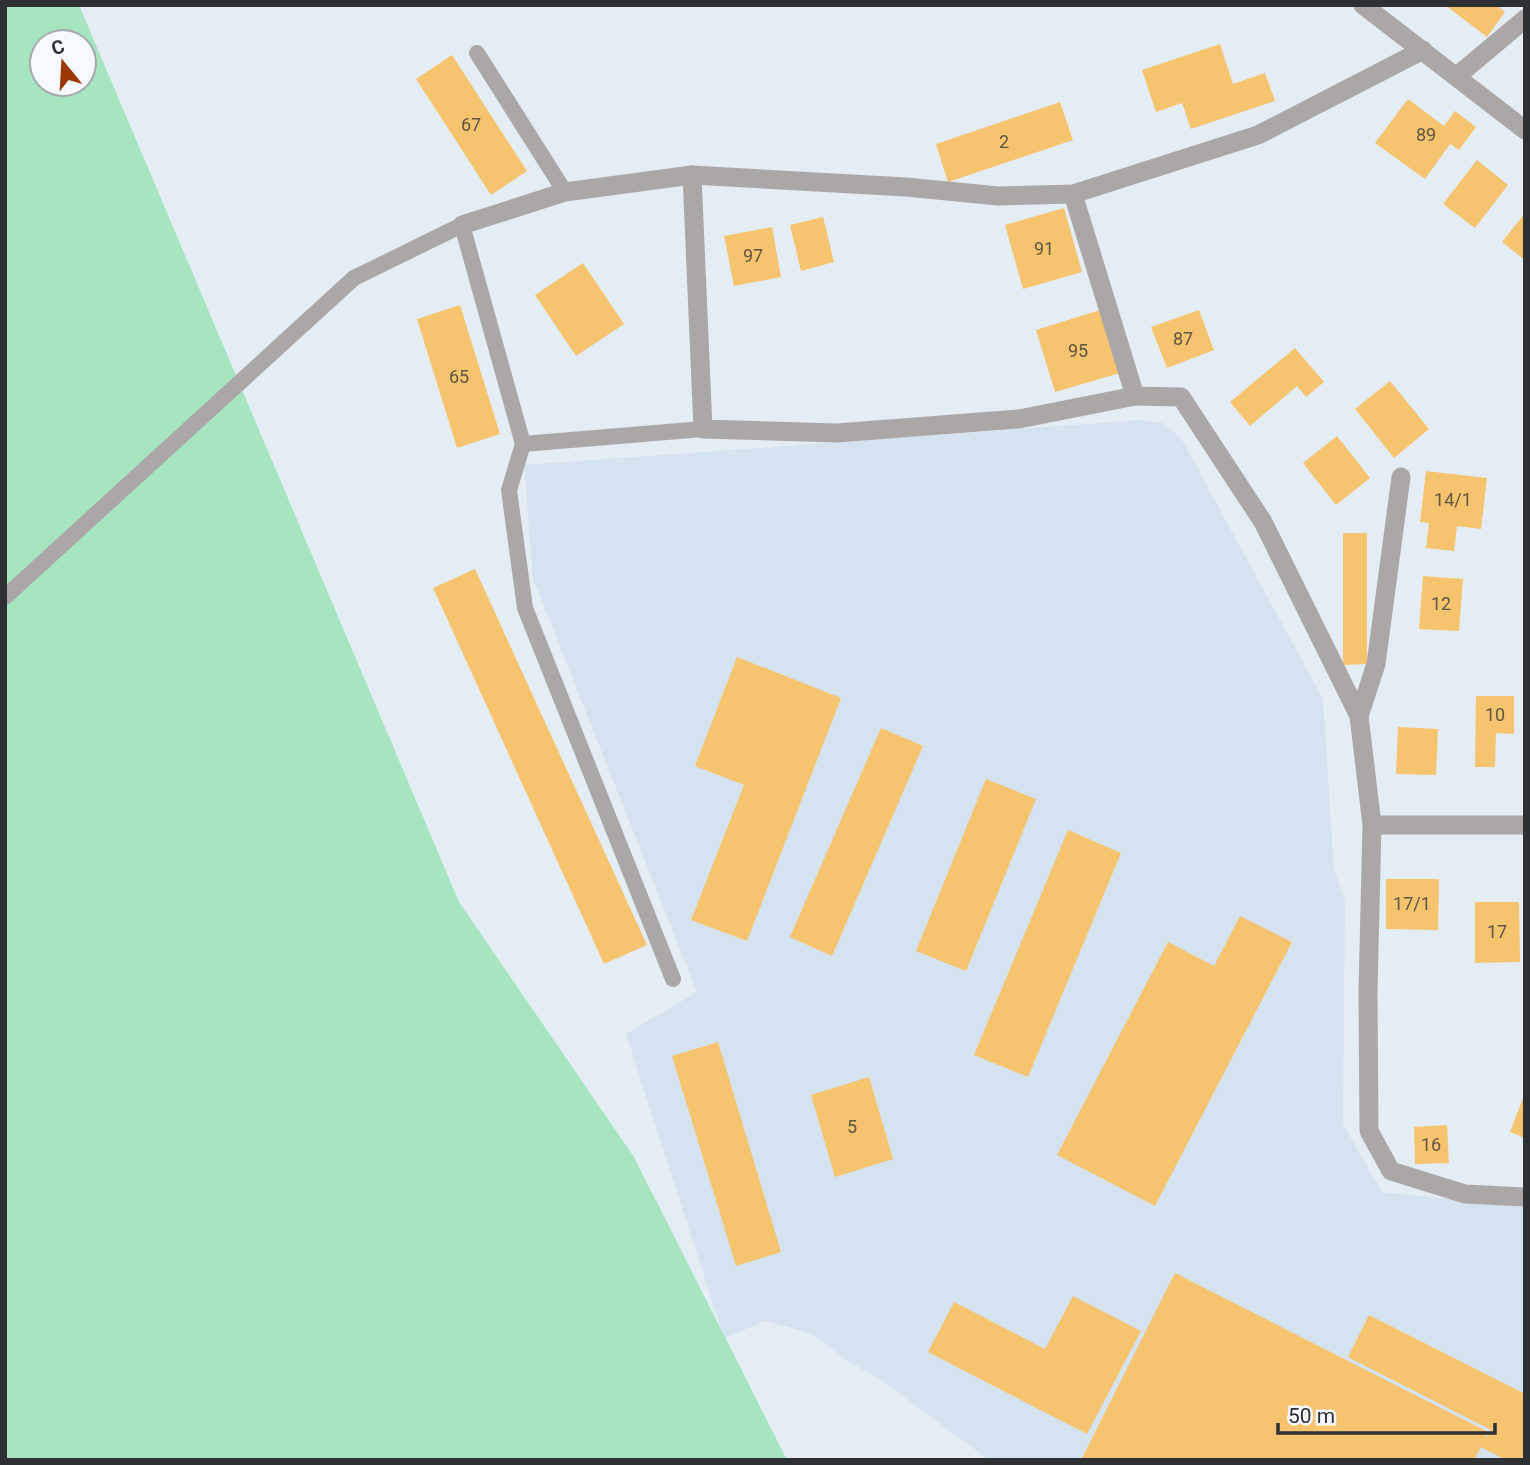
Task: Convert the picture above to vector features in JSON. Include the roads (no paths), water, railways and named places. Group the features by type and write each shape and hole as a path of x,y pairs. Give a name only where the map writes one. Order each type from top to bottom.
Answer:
{"street":[{"path":"1363,5 1525,130"},
{"path":"1458,76 1525,19"},
{"path":"462,225 565,192 692,175 906,187 998,196 1073,194 1258,135 1423,50"},
{"path":"692,175 703,429 837,433 1019,419 1135,396 1181,397 1263,522 1359,716 1372,825 1368,991 1369,1132 1391,1171 1465,1194 1525,1196"},
{"path":"1073,194 1135,396"},
{"path":"1359,716 1376,664 1401,477"},
{"path":"1372,825 1525,825"}],"lane":[{"path":"477,53 565,192"},
{"path":"5,597 354,278 462,225 523,444 509,490 525,608 673,979"},
{"path":"523,444 703,429"}]}
